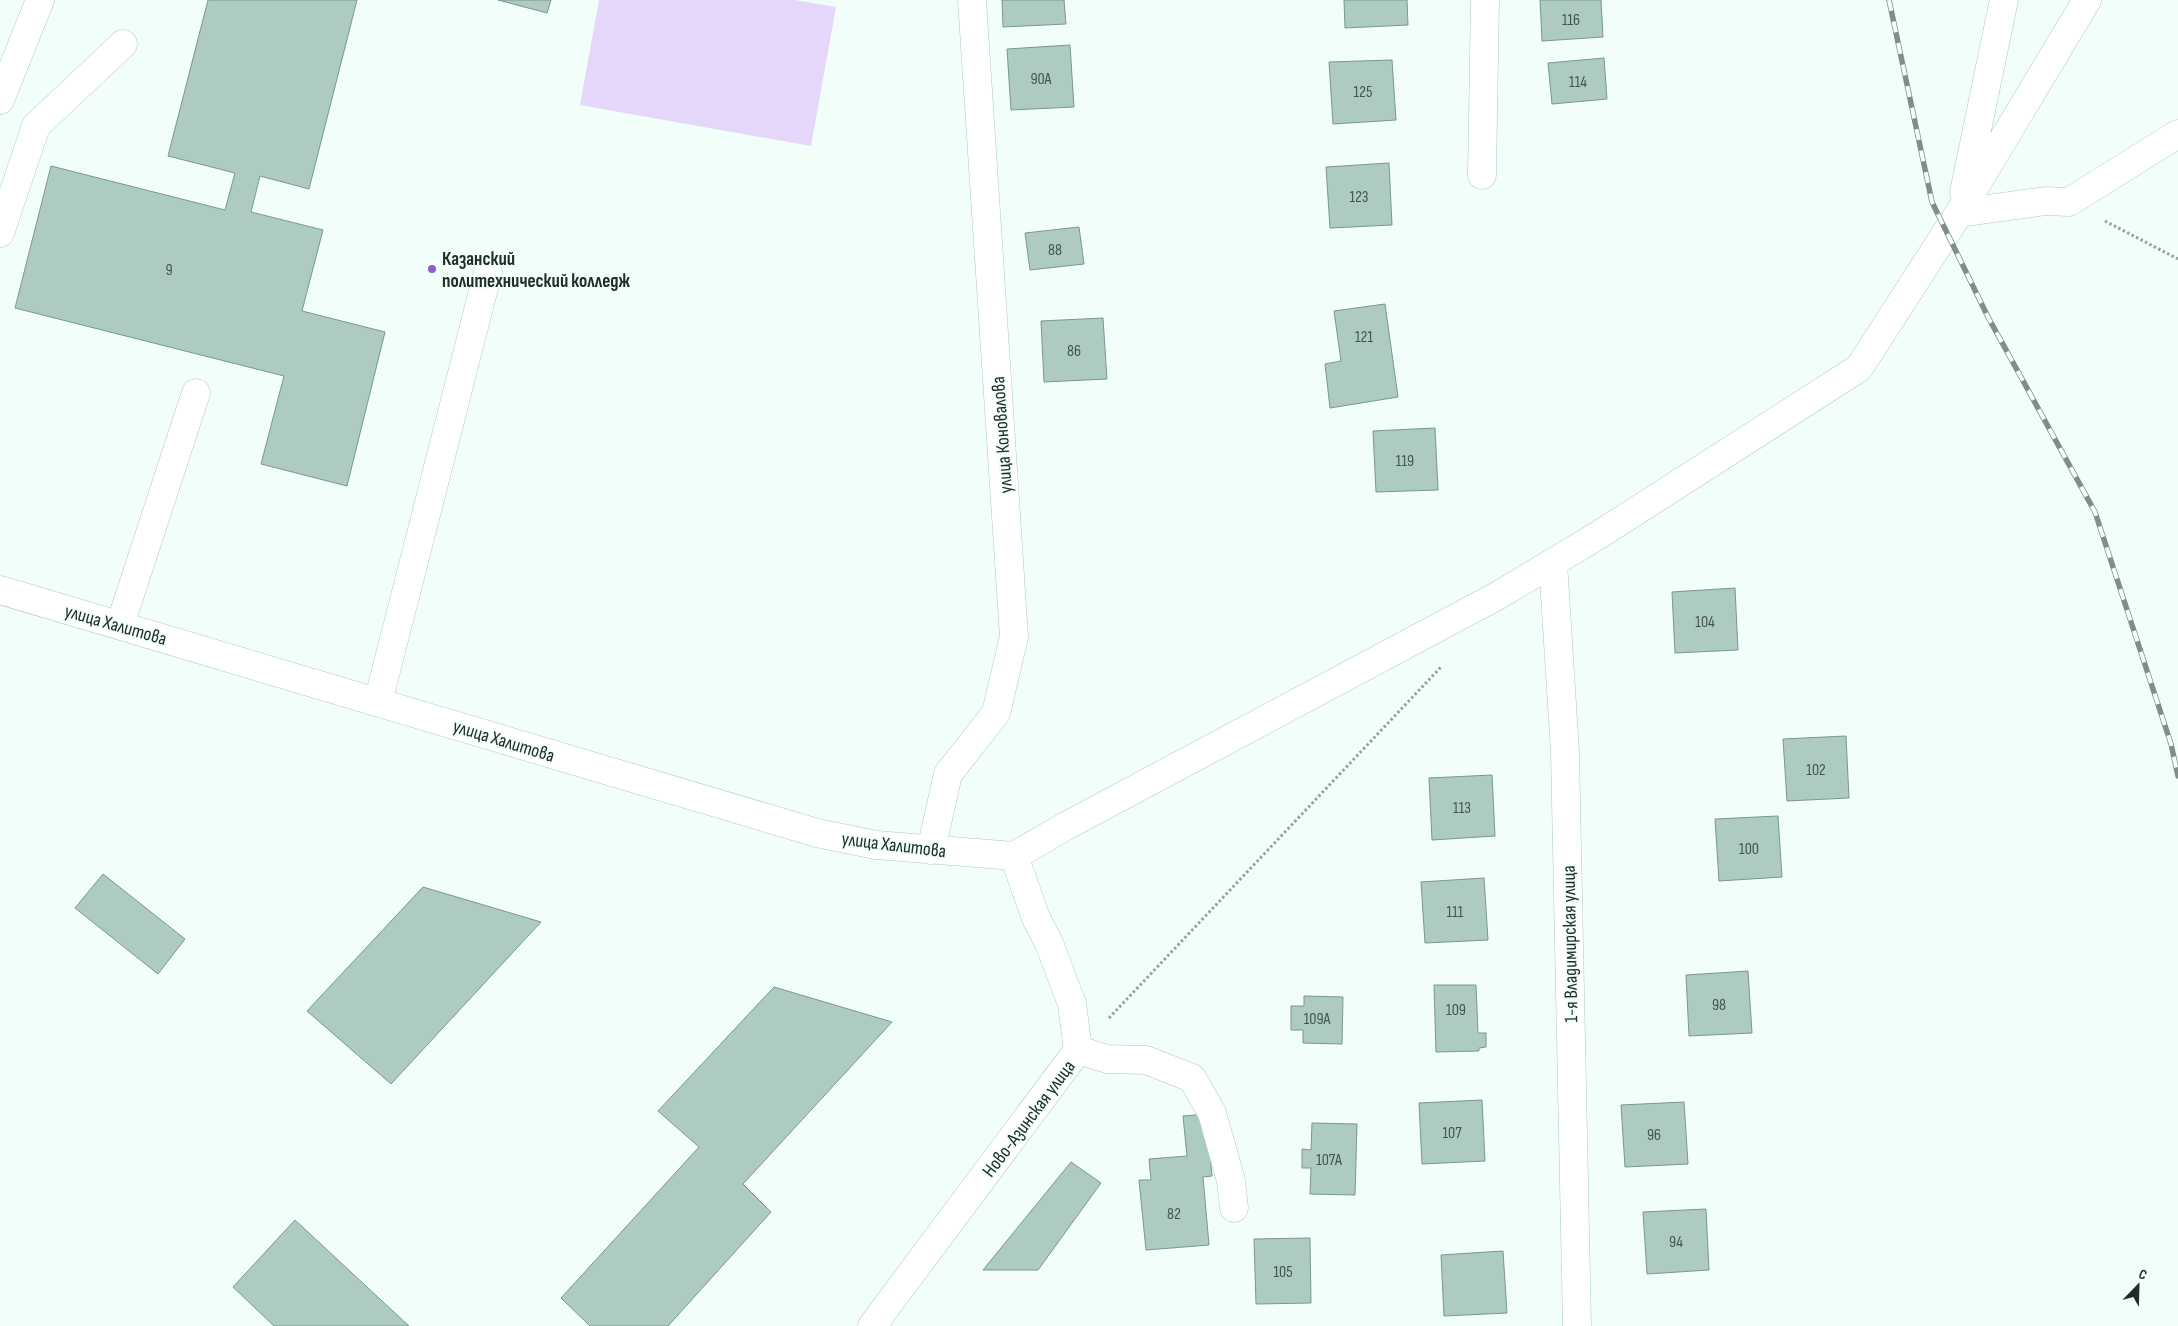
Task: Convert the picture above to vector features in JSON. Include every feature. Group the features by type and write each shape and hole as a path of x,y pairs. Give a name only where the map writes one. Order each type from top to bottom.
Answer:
{"street":[{"path":"0,100 40,0"},
{"name":"улица Коновалова","path":"931,850 948,774 996,713 1014,637 972,0"},
{"path":"1482,175 1486,0"},
{"path":"1959,213 2004,0"},
{"path":"1014,856 1066,826 1497,596 1597,536 1859,368 1959,213 2087,0"},
{"path":"0,233 36,126 123,44"},
{"path":"1959,213 2046,201 2069,202 2178,134"},
{"path":"378,702 488,272"},
{"path":"120,625 196,393"},
{"name":"1-я Владимирская улица","path":"1553,563 1565,752 1578,1326"},
{"name":"улица Халитова","path":"0,591 818,833 876,845 1014,856"},
{"name":"Ново-Азинская улица","path":"872,1326 1078,1050 1072,1004 1049,943 1036,918 1014,856"},
{"path":"1078,1050 1107,1059 1146,1060 1192,1078 1212,1113 1230,1181 1234,1208"}],"path":[{"path":"2069,202 2178,258"},
{"path":"1078,1050 1446,662"}],"shaded area":[{"path":"599,0 795,0 836,7 811,146 580,105"}],"building":[{"path":"208,0 357,0 309,189 260,176 251,212 323,230 302,311 385,332 347,486 261,464 284,376 15,308 51,166 225,210 235,173 168,156"},
{"path":"498,0 551,0 547,13"},
{"path":"1002,0 1064,0 1066,24 1003,27"},
{"path":"1344,0 1407,0 1408,25 1345,28"},
{"path":"1540,0 1601,0 1603,37 1542,41"},
{"path":"1070,45 1074,107 1011,110 1007,49"},
{"path":"1604,58 1607,99 1552,104 1548,63"},
{"path":"1392,60 1396,120 1333,124 1329,62"},
{"path":"1389,163 1392,225 1330,228 1326,167"},
{"path":"1079,227 1084,264 1030,270 1025,233"},
{"path":"1385,304 1398,397 1330,408 1325,364 1341,361 1334,311"},
{"path":"1103,318 1107,379 1044,382 1041,321"},
{"path":"1435,428 1438,490 1376,492 1373,431"},
{"path":"1735,588 1738,650 1675,653 1672,592"},
{"path":"1846,736 1849,798 1787,801 1783,739"},
{"path":"1492,775 1495,836 1432,840 1429,778"},
{"path":"1778,816 1782,877 1719,881 1715,819"},
{"path":"103,874 185,939 158,974 75,908"},
{"path":"1484,878 1488,940 1425,943 1421,882"},
{"path":"423,887 541,922 391,1084 307,1011"},
{"path":"1748,971 1752,1033 1689,1036 1686,975"},
{"path":"1434,985 1476,985 1478,1033 1486,1033 1486,1047 1479,1048 1479,1051 1436,1052"},
{"path":"774,987 892,1022 743,1184 771,1212 668,1326 590,1326 561,1298 699,1147 658,1111"},
{"path":"1304,996 1343,997 1342,1044 1303,1043 1303,1030 1291,1030 1291,1006 1304,1006"},
{"path":"1482,1100 1485,1161 1422,1164 1419,1103"},
{"path":"1684,1102 1688,1164 1625,1167 1621,1105"},
{"path":"1206,1114 1212,1176 1203,1177 1209,1245 1146,1250 1139,1180 1151,1180 1149,1159 1187,1156 1183,1116"},
{"path":"1312,1123 1357,1124 1355,1195 1310,1194 1311,1168 1302,1168 1302,1149 1311,1150"},
{"path":"1071,1162 1101,1183 1038,1270 983,1270"},
{"path":"1706,1209 1709,1270 1647,1274 1643,1212"},
{"path":"295,1220 409,1326 274,1326 233,1287"},
{"path":"1310,1238 1311,1303 1256,1304 1254,1239"},
{"path":"1503,1251 1507,1313 1444,1316 1441,1255"}],"railway":[{"path":"1889,0 1932,202 1988,317 2095,512 2171,744 2178,776"}],"place":[{"name":"Казанский политехнический колледж","path":"432,269"}]}
